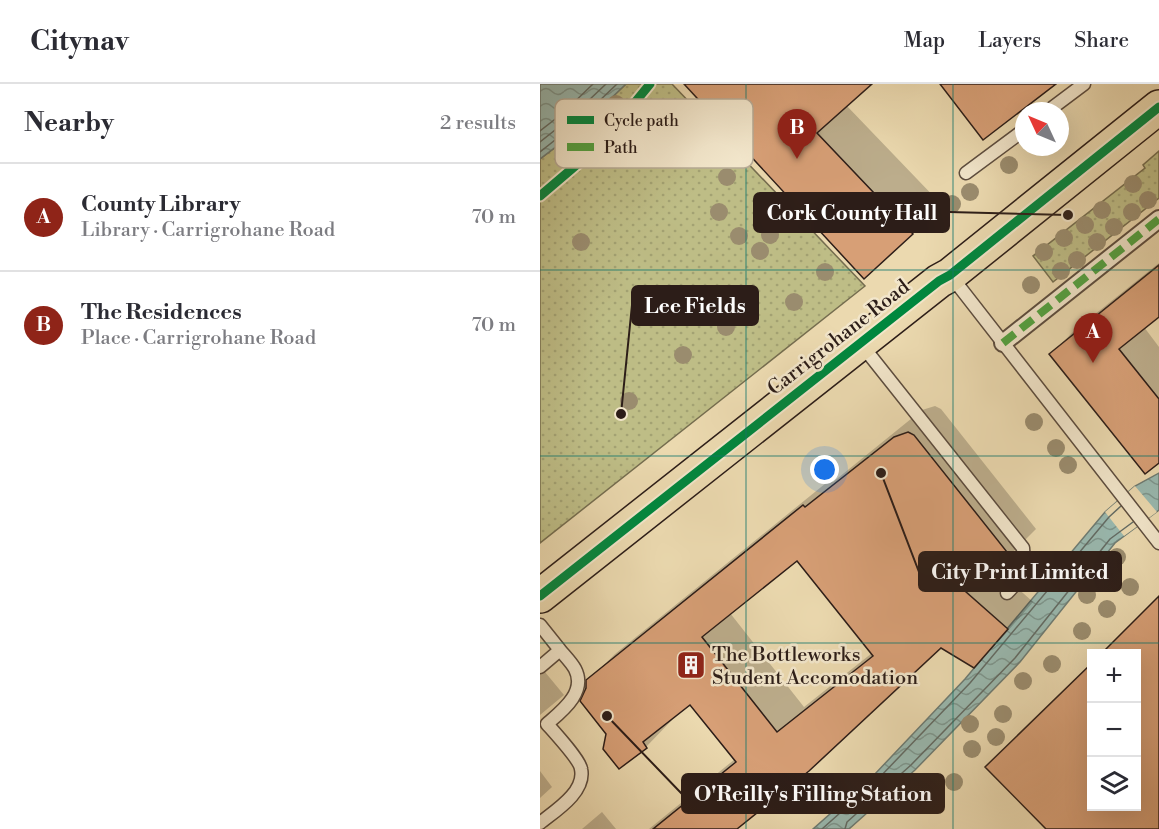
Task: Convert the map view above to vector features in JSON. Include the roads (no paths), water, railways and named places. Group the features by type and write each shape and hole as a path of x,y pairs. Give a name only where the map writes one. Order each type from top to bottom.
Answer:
{"highway":[{"name":"Carrigrohane Road","path":"540,596 939,281 950,275 1159,107"}],"street":[{"path":"1003,343 1159,219"}],"lane":[{"path":"1060,102 1084,84"},
{"path":"966,173 1015,137"},
{"path":"950,275 1159,543"},
{"path":"860,343 1023,548 1024,561 1021,579 1007,593"},
{"path":"540,626 576,670 578,688 569,705 547,724 581,767 582,778 566,802 540,823"},
{"path":"540,667 560,650"}],"water":[{"path":"540,84 626,84 610,99 555,99 555,148 540,159"},
{"path":"1159,473 1159,510 1115,543 1020,662 915,770 849,829 813,829 874,775 965,679 1105,512 1135,486"}],"place":[{"name":"The Residences","path":"797,159"},
{"name":"Cork County Hall","path":"1068,215"},
{"name":"County Library","path":"1093,363"},
{"name":"Lee Fields","path":"621,414"},
{"name":"City Print Limited","path":"881,473"},
{"name":"The Bottleworks Student Accomodation","path":"691,665"},
{"name":"O'Reilly's Filling Station","path":"607,716"}]}
